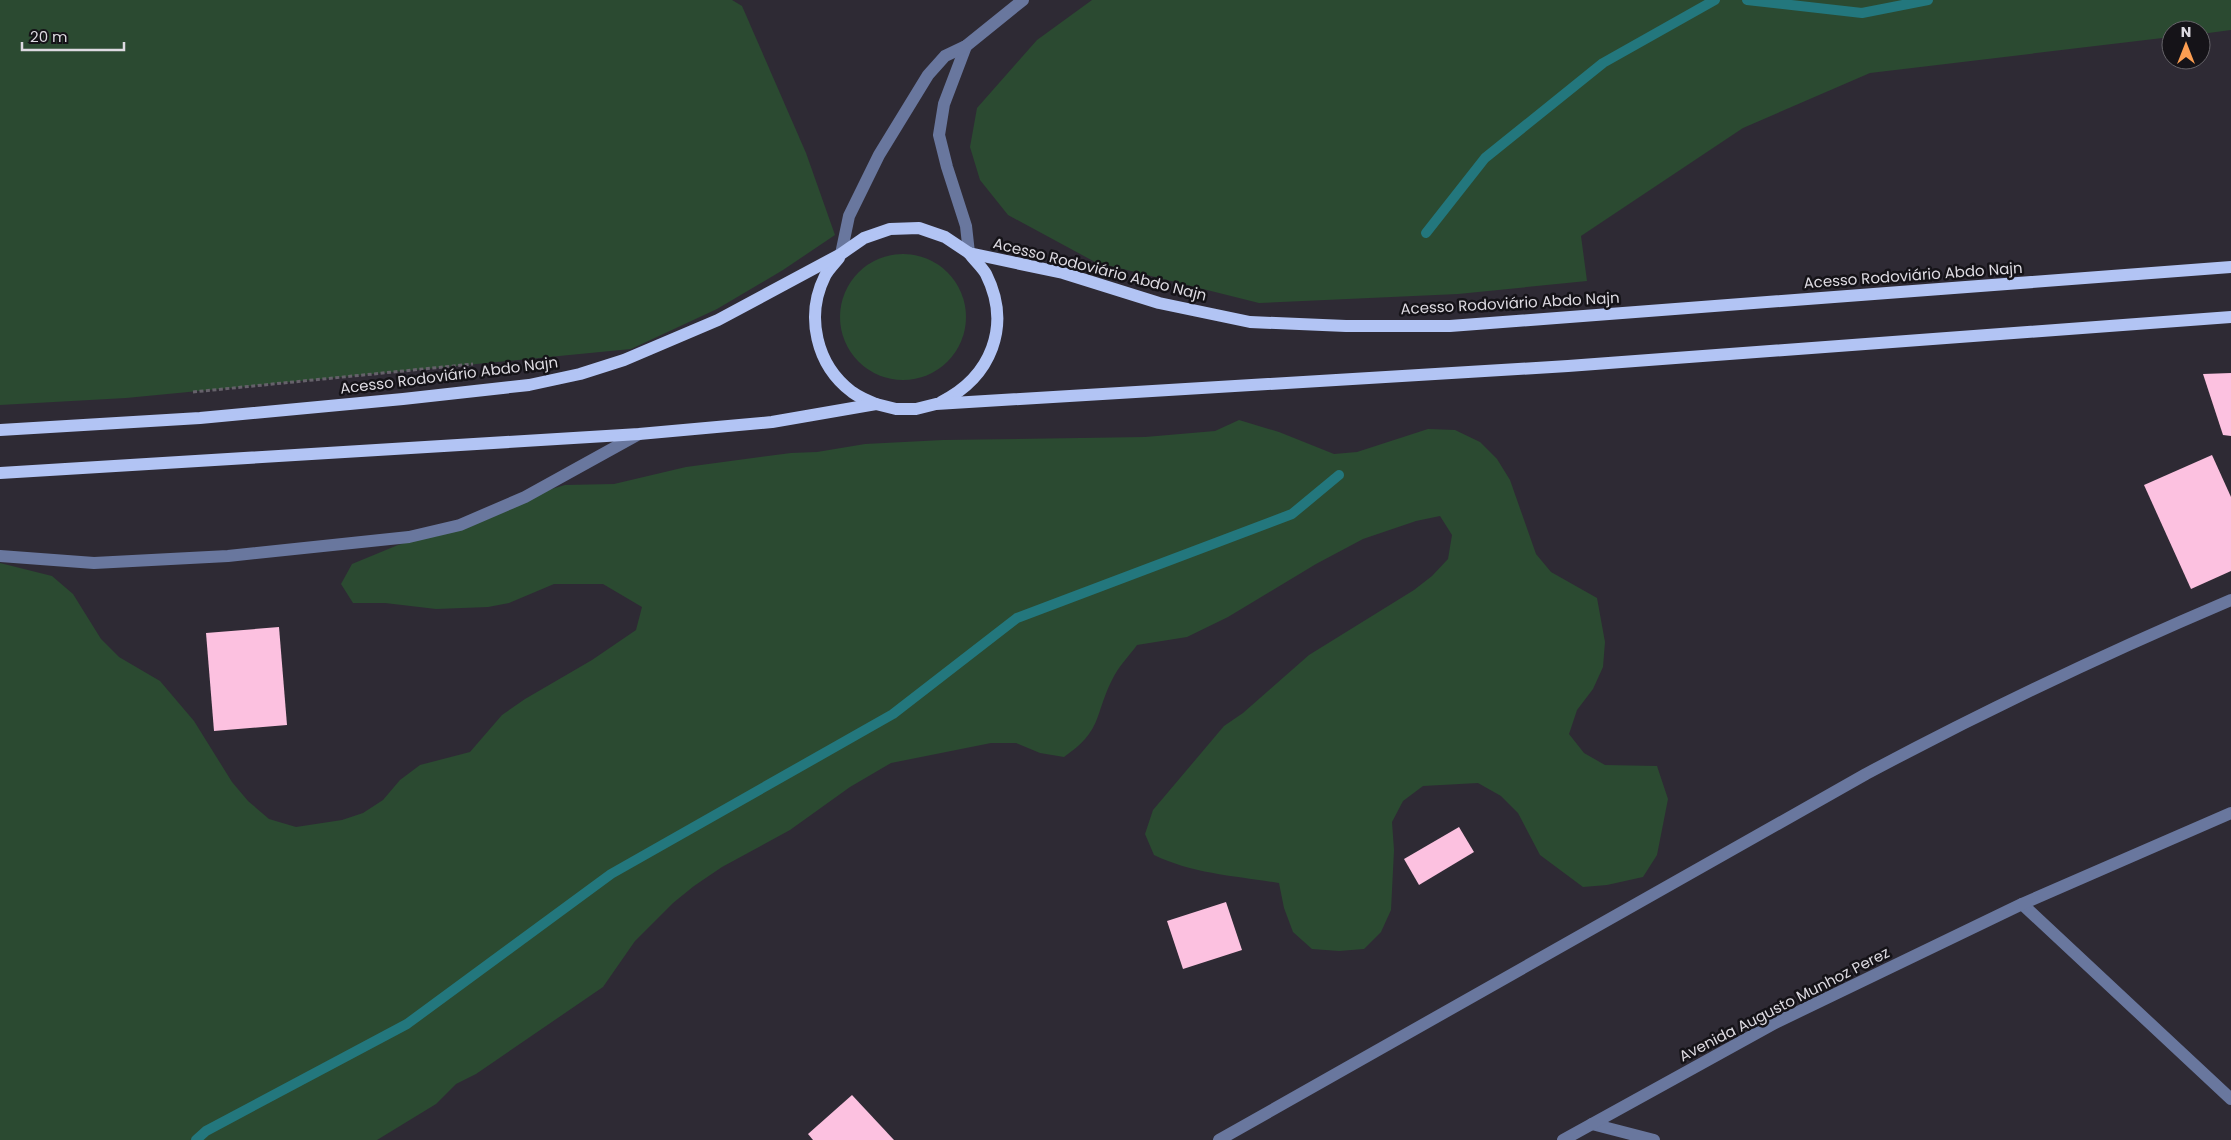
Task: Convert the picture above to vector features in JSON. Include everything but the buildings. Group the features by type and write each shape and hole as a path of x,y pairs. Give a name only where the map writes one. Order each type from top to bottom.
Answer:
{"main road":[{"name":"Acesso Rodoviário Abdo Najn","path":"0,430 200,418 403,399 529,385 580,374 624,360 718,320 841,254 864,238 890,229 918,228 946,237 969,253 1063,273 1159,303 1250,322 1346,326 1460,325 2231,267"},
{"path":"936,404 959,393 978,374 992,351 997,325 995,298 985,273 969,253"},
{"path":"841,254 826,275 816,300 815,326 821,352 833,374 852,393 876,404 896,409 916,409 936,404 1568,366 2231,317"},
{"path":"0,473 639,434 772,422 876,404"}],"street":[{"path":"841,254 849,216 879,155 928,75 946,56 966,46 1023,0"},
{"path":"966,46 944,104 939,135 946,167 966,226 969,253"},
{"path":"0,556 94,563 228,556 409,537 460,525 525,497 639,434"},
{"path":"1219,1140 1866,774 1974,716 2130,643 2231,600"},
{"name":"Avenida Augusto Munhoz Perez","path":"1564,1140 1775,1023 2022,904 2231,813"},
{"path":"2022,904 2231,1099"},
{"path":"1592,1124 1654,1140"}],"path":[{"path":"185,392 482,364"}],"green space":[{"path":"0,0 732,0 742,6 806,153 835,235 783,270 717,309 631,349 126,398 0,405"},
{"path":"1092,0 2231,0 2231,30 2211,33 2211,20 2161,20 2161,38 1870,73 1743,128 1581,236 1587,281 1458,294 1259,303 1095,262 1008,215 980,180 970,147 977,108 1037,40"},
{"path":"903,254 927,259 947,273 961,293 966,317 961,341 947,361 927,375 903,380 879,375 859,361 845,341 840,317 845,293 859,273 879,259"},
{"path":"1239,420 1279,432 1334,454 1357,452 1428,429 1455,430 1480,442 1497,459 1510,480 1536,554 1551,572 1597,598 1605,642 1603,667 1593,689 1577,710 1569,734 1584,753 1605,765 1657,766 1668,799 1657,855 1643,877 1607,885 1583,887 1540,855 1518,813 1501,796 1478,783 1423,786 1403,801 1392,822 1394,850 1391,910 1381,932 1364,949 1339,951 1312,949 1293,932 1284,908 1279,883 1200,870 1154,855 1145,834 1153,810 1224,726 1243,713 1309,655 1414,590 1432,576 1448,559 1452,535 1440,516 1416,521 1363,539 1316,564 1228,617 1187,637 1137,645 1114,675 1092,730 1077,747 1064,757 1040,753 1016,743 991,743 891,763 850,787 790,830 722,867 694,886 673,903 635,941 603,987 476,1074 456,1084 436,1104 377,1140 0,1140 0,563 52,576 73,594 101,639 119,657 160,681 194,721 232,782 248,801 269,819 296,827 342,820 363,813 383,800 400,780 420,765 470,752 502,715 525,699 592,660 636,630 642,607 603,584 554,584 509,603 488,607 436,609 385,603 353,603 341,584 352,564 398,545 448,530 491,507 565,485 614,484 686,467 791,453 817,452 865,444 943,440 1145,437 1215,431"}],"waterway":[{"path":"1426,233 1485,158 1603,63 1715,0"},
{"path":"1747,0 1862,13 1928,0"},
{"path":"196,1140 206,1131 407,1024 611,874 893,714 1017,618 1292,514 1339,475"}]}
